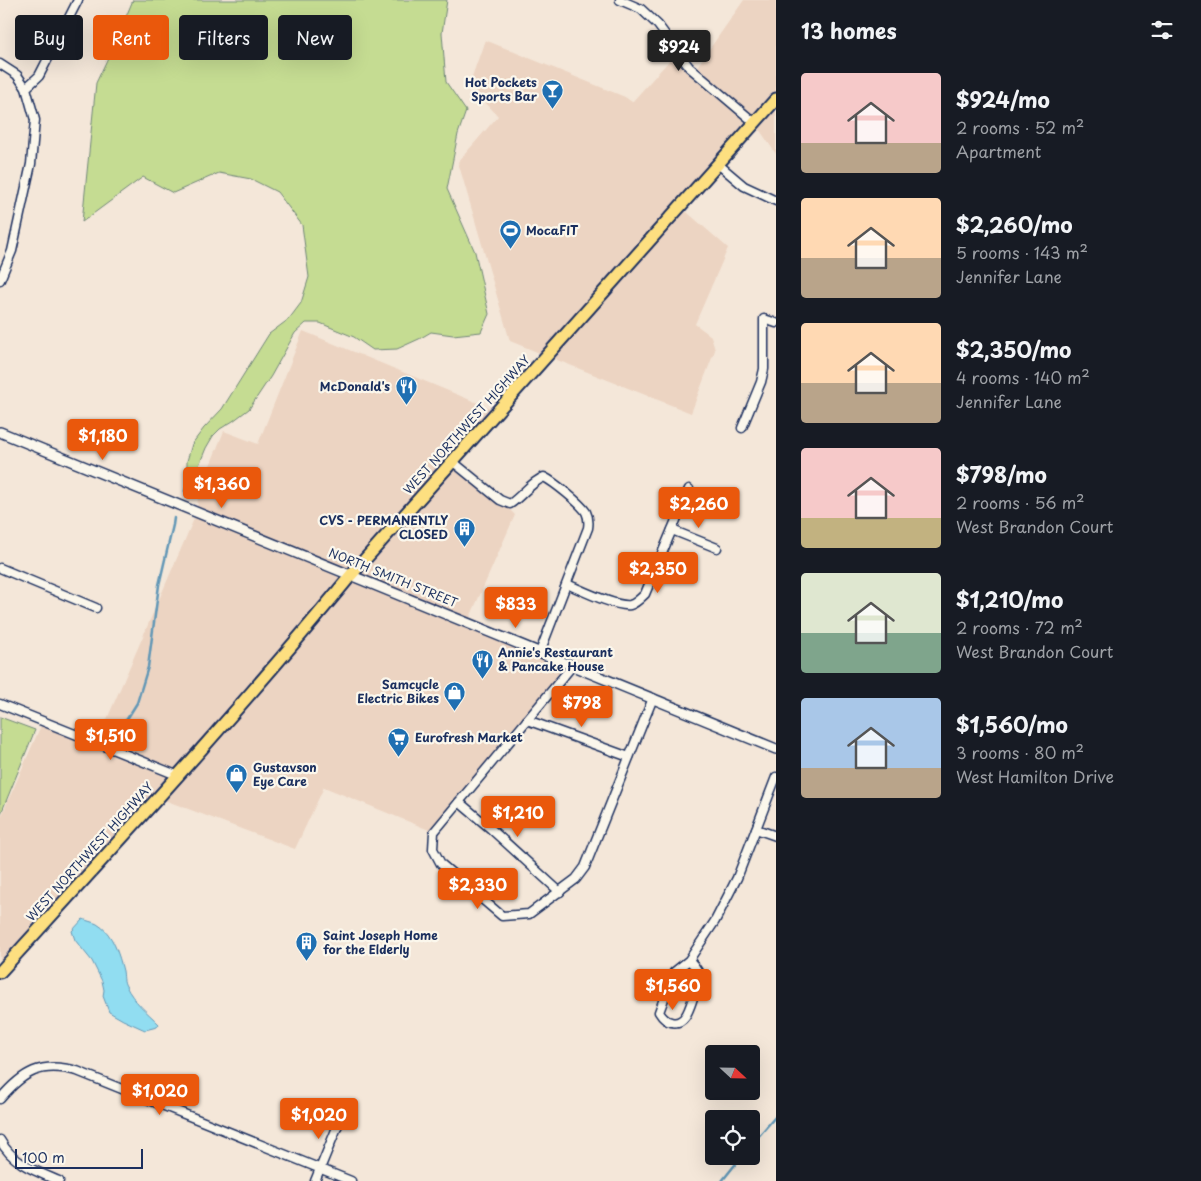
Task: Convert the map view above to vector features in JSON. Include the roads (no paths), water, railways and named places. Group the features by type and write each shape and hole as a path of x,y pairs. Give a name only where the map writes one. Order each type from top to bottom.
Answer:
{"main road":[{"name":"WEST NORTHWEST HIGHWAY","path":"0,972 179,776 351,575 776,99"}],"street":[{"path":"26,88 39,76 78,0"},
{"path":"620,0 641,9 658,25 689,66 754,123"},
{"path":"0,64 16,75 26,88 34,120 31,164 12,251 0,280"},
{"path":"718,164 744,186 776,201"},
{"path":"742,428 764,369 764,319 776,323"},
{"name":"NORTH SMITH STREET","path":"1,434 776,749"},
{"path":"452,461 500,500 510,504 519,498 536,480 544,477 552,481 585,511 589,519 588,528 540,652"},
{"path":"567,584 616,604 630,605 639,600 645,594 689,489"},
{"path":"672,530 717,548"},
{"path":"0,568 96,608"},
{"path":"573,665 434,832 434,849 441,864 502,916 530,914 576,879 585,867 653,698"},
{"path":"0,704 179,776"},
{"path":"527,720 629,757"},
{"path":"689,960 699,974 700,981 686,1015 677,1023 669,1022 663,1019 659,1012 674,972 689,960 715,921 737,878 776,777"},
{"path":"459,802 560,892"},
{"path":"756,828 776,836"},
{"path":"0,1099 12,1085 37,1069 66,1068 351,1181"},
{"path":"315,1181 340,1120"},
{"path":"0,1140 7,1151 18,1162 60,1181"}],"water":[{"path":"83,919 97,924 107,933 115,945 120,958 126,986 136,1001 159,1024 157,1027 145,1030 109,1012 103,996 102,981 92,961 75,940 72,931"}],"waterway":[{"path":"185,491 191,474"},
{"path":"97,733 117,728 127,719 137,703 148,667 159,585 174,518"},
{"path":"760,1135 776,1116"},
{"path":"722,1181 735,1165"}],"place":[{"name":"Hot Pockets Sports Bar","path":"553,109"},
{"name":"MocaFIT","path":"510,250"},
{"name":"McDonald's","path":"406,406"},
{"name":"CVS - PERMANENTLY CLOSED","path":"464,547"},
{"name":"Annie's Restaurant & Pancake House","path":"482,679"},
{"name":"Samcycle Electric Bikes","path":"455,711"},
{"name":"Eurofresh Market","path":"399,757"},
{"name":"Gustavson Eye Care","path":"237,794"},
{"name":"Saint Joseph Home for the Elderly","path":"307,962"}]}
